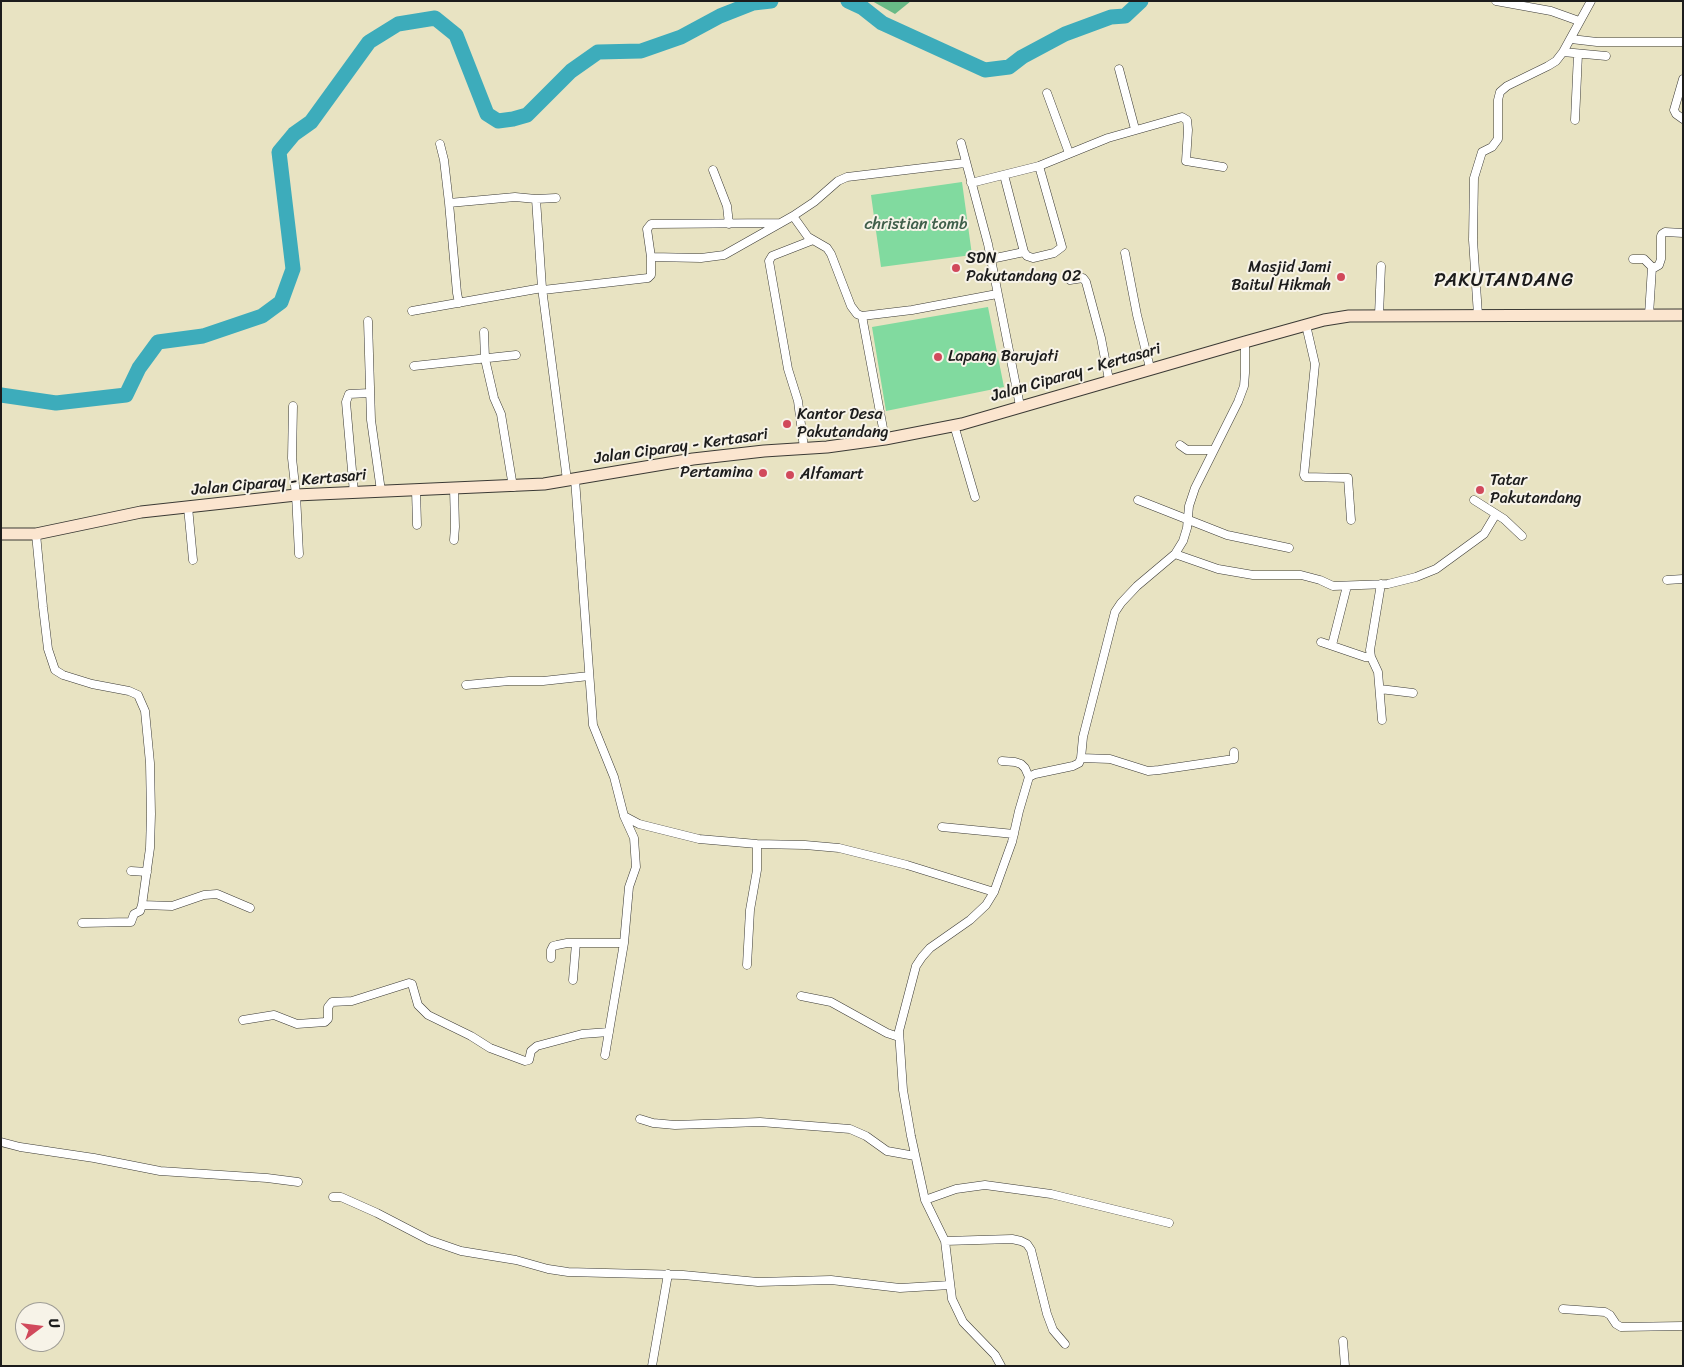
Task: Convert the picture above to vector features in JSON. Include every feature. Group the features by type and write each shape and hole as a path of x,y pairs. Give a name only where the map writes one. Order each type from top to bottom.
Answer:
{"main road":[{"name":"Jalan Ciparay - Kertasari","path":"1,534 36,534 141,512 296,495 513,486 571,480 693,459 885,439 954,425 1150,368 1306,325 1349,316 1683,315"}],"street":[{"path":"1496,1 1551,11 1579,21"},
{"path":"1478,315 1473,232 1474,178 1478,159 1482,152 1492,147 1498,138 1498,100 1500,92 1507,86 1556,61 1571,39 1591,1"},
{"path":"1571,39 1597,42 1683,42"},
{"path":"1563,52 1606,56"},
{"path":"1575,120 1578,54"},
{"path":"1119,69 1135,129"},
{"path":"1683,79 1674,110 1683,119"},
{"path":"1047,93 1068,153"},
{"path":"971,183 1039,166 1108,138 1182,117 1187,120 1188,130 1186,161 1223,166"},
{"path":"961,143 990,259 1020,406"},
{"path":"440,144 444,160 459,303"},
{"path":"651,258 701,258 724,255 782,223 814,202 838,181 847,177 965,163"},
{"path":"1004,175 1024,252 1027,256 1033,258 1054,252 1062,247 1039,166"},
{"path":"713,170 727,206 729,224"},
{"path":"449,203 514,197 536,200 556,198"},
{"path":"536,200 543,289 571,480 593,724 614,777 624,816 634,838 636,867 629,887 624,943 605,1055"},
{"path":"793,216 808,237 827,248 830,252 851,306 857,314 862,316 912,310 997,294"},
{"path":"412,312 543,289 648,278 650,275 651,258 647,229 651,224 782,223"},
{"path":"1652,269 1659,265 1661,259 1662,234 1665,232 1683,233"},
{"path":"804,448 798,401 788,369 769,261 772,256 813,240"},
{"path":"990,259 1024,252"},
{"path":"1126,253 1137,316 1150,368"},
{"path":"1632,259 1644,259 1651,265 1649,315"},
{"path":"1379,315 1381,266"},
{"path":"1070,280 1083,278 1086,282 1101,338 1109,380"},
{"path":"862,316 885,439"},
{"path":"368,321 371,426 381,491"},
{"path":"1306,325 1315,364 1304,475 1305,478 1348,478 1352,520"},
{"path":"484,332 486,359 494,398 501,414 513,486"},
{"path":"1029,777 1076,765 1081,758 1084,737 1115,612 1137,586 1175,554 1187,528 1186,520 1195,488 1238,402 1244,386 1245,342"},
{"path":"414,366 516,355"},
{"path":"354,493 346,402 349,394 370,393"},
{"path":"293,406 292,458 296,495 298,554"},
{"path":"954,425 975,497"},
{"path":"1180,445 1187,450 1213,450"},
{"path":"454,488 454,540"},
{"path":"416,490 417,525"},
{"path":"1138,500 1227,535 1288,548"},
{"path":"1474,500 1496,514 1522,536"},
{"path":"188,507 193,560"},
{"path":"1175,554 1218,569 1253,575 1301,575 1333,586 1382,584 1416,577 1436,569 1484,534 1496,514"},
{"path":"36,534 48,649 54,670 63,675 92,684 129,691 138,695 145,711 150,763 151,814 150,848 142,905 140,911 134,914 131,922 82,923"},
{"path":"1667,580 1683,579"},
{"path":"1382,584 1370,650 1378,672 1382,720"},
{"path":"1332,645 1346,586"},
{"path":"1321,642 1365,657 1371,657"},
{"path":"466,685 509,681 543,681 588,676"},
{"path":"1380,689 1413,693"},
{"path":"1081,758 1110,759 1148,770 1159,770 1234,759 1234,752"},
{"path":"1001,1366 995,1355 963,1322 952,1299 945,1242 926,1200 916,1156 903,1090 899,1031 916,966 922,957 930,948 970,920 986,905 994,892 1014,834 1029,777 1021,764 1002,761"},
{"path":"624,816 639,824 699,839 839,848 907,865 994,892"},
{"path":"942,827 1014,834"},
{"path":"747,965 750,910 757,870 757,844"},
{"path":"131,871 147,872"},
{"path":"142,905 172,906 204,895 217,894 250,908"},
{"path":"551,958 553,946 567,943 624,943"},
{"path":"573,980 576,943"},
{"path":"243,1020 274,1015 297,1024 325,1022 328,1019 330,1004 352,1001 409,983 412,984 418,1005 428,1015 471,1036 490,1048 525,1061 530,1060 531,1051 537,1046 582,1034 609,1032"},
{"path":"801,996 831,1002 887,1033 899,1037"},
{"path":"640,1119 652,1123 675,1125 760,1122 850,1129 866,1136 887,1151 916,1156"},
{"path":"1,1142 20,1147 94,1158 160,1171 267,1178 298,1182"},
{"path":"926,1200 956,1189 985,1185 1051,1194 1169,1223"},
{"path":"333,1197 341,1197 429,1240 460,1251 516,1260 548,1269 568,1272 668,1274 758,1282 831,1280 876,1284 888,1288 950,1285"},
{"path":"945,1242 1012,1239 1027,1244 1031,1250 1047,1314 1053,1330 1065,1344"},
{"path":"652,1366 668,1274"},
{"path":"1563,1309 1605,1312 1621,1327 1683,1326"},
{"path":"1343,1341 1346,1366"}],"green space":[{"path":"872,1 911,1 895,14"},
{"name":"christian tomb","path":"962,182 972,255 881,267 871,195"},
{"name":"Lapang Barujati","path":"988,307 1004,387 886,411 872,327"}],"waterway":[{"path":"1,395 56,403 126,395 139,368 158,342 203,336 262,316 281,302 293,269 279,152 294,134 311,122 369,42 398,24 435,18 456,35 487,114 498,121 527,115 571,71 598,52 641,51 681,37 720,16 753,3 771,1"},
{"path":"848,1 863,8 882,23 985,70 1009,67 1022,57 1065,34 1111,17 1125,16 1141,1"}],"place":[{"name":"SDN Pakutandang 02","path":"956,268"},
{"name":"Masjid Jami Baitul Hikmah","path":"1341,277"},
{"name":"Lapang Barujati","path":"938,357"},
{"name":"Kantor Desa Pakutandang","path":"787,424"},
{"name":"Pertamina","path":"763,473"},
{"name":"Alfamart","path":"790,475"},
{"name":"Tatar Pakutandang","path":"1480,490"}],"district":[{"name":"PAKUTANDANG","path":"1504,281"}]}
